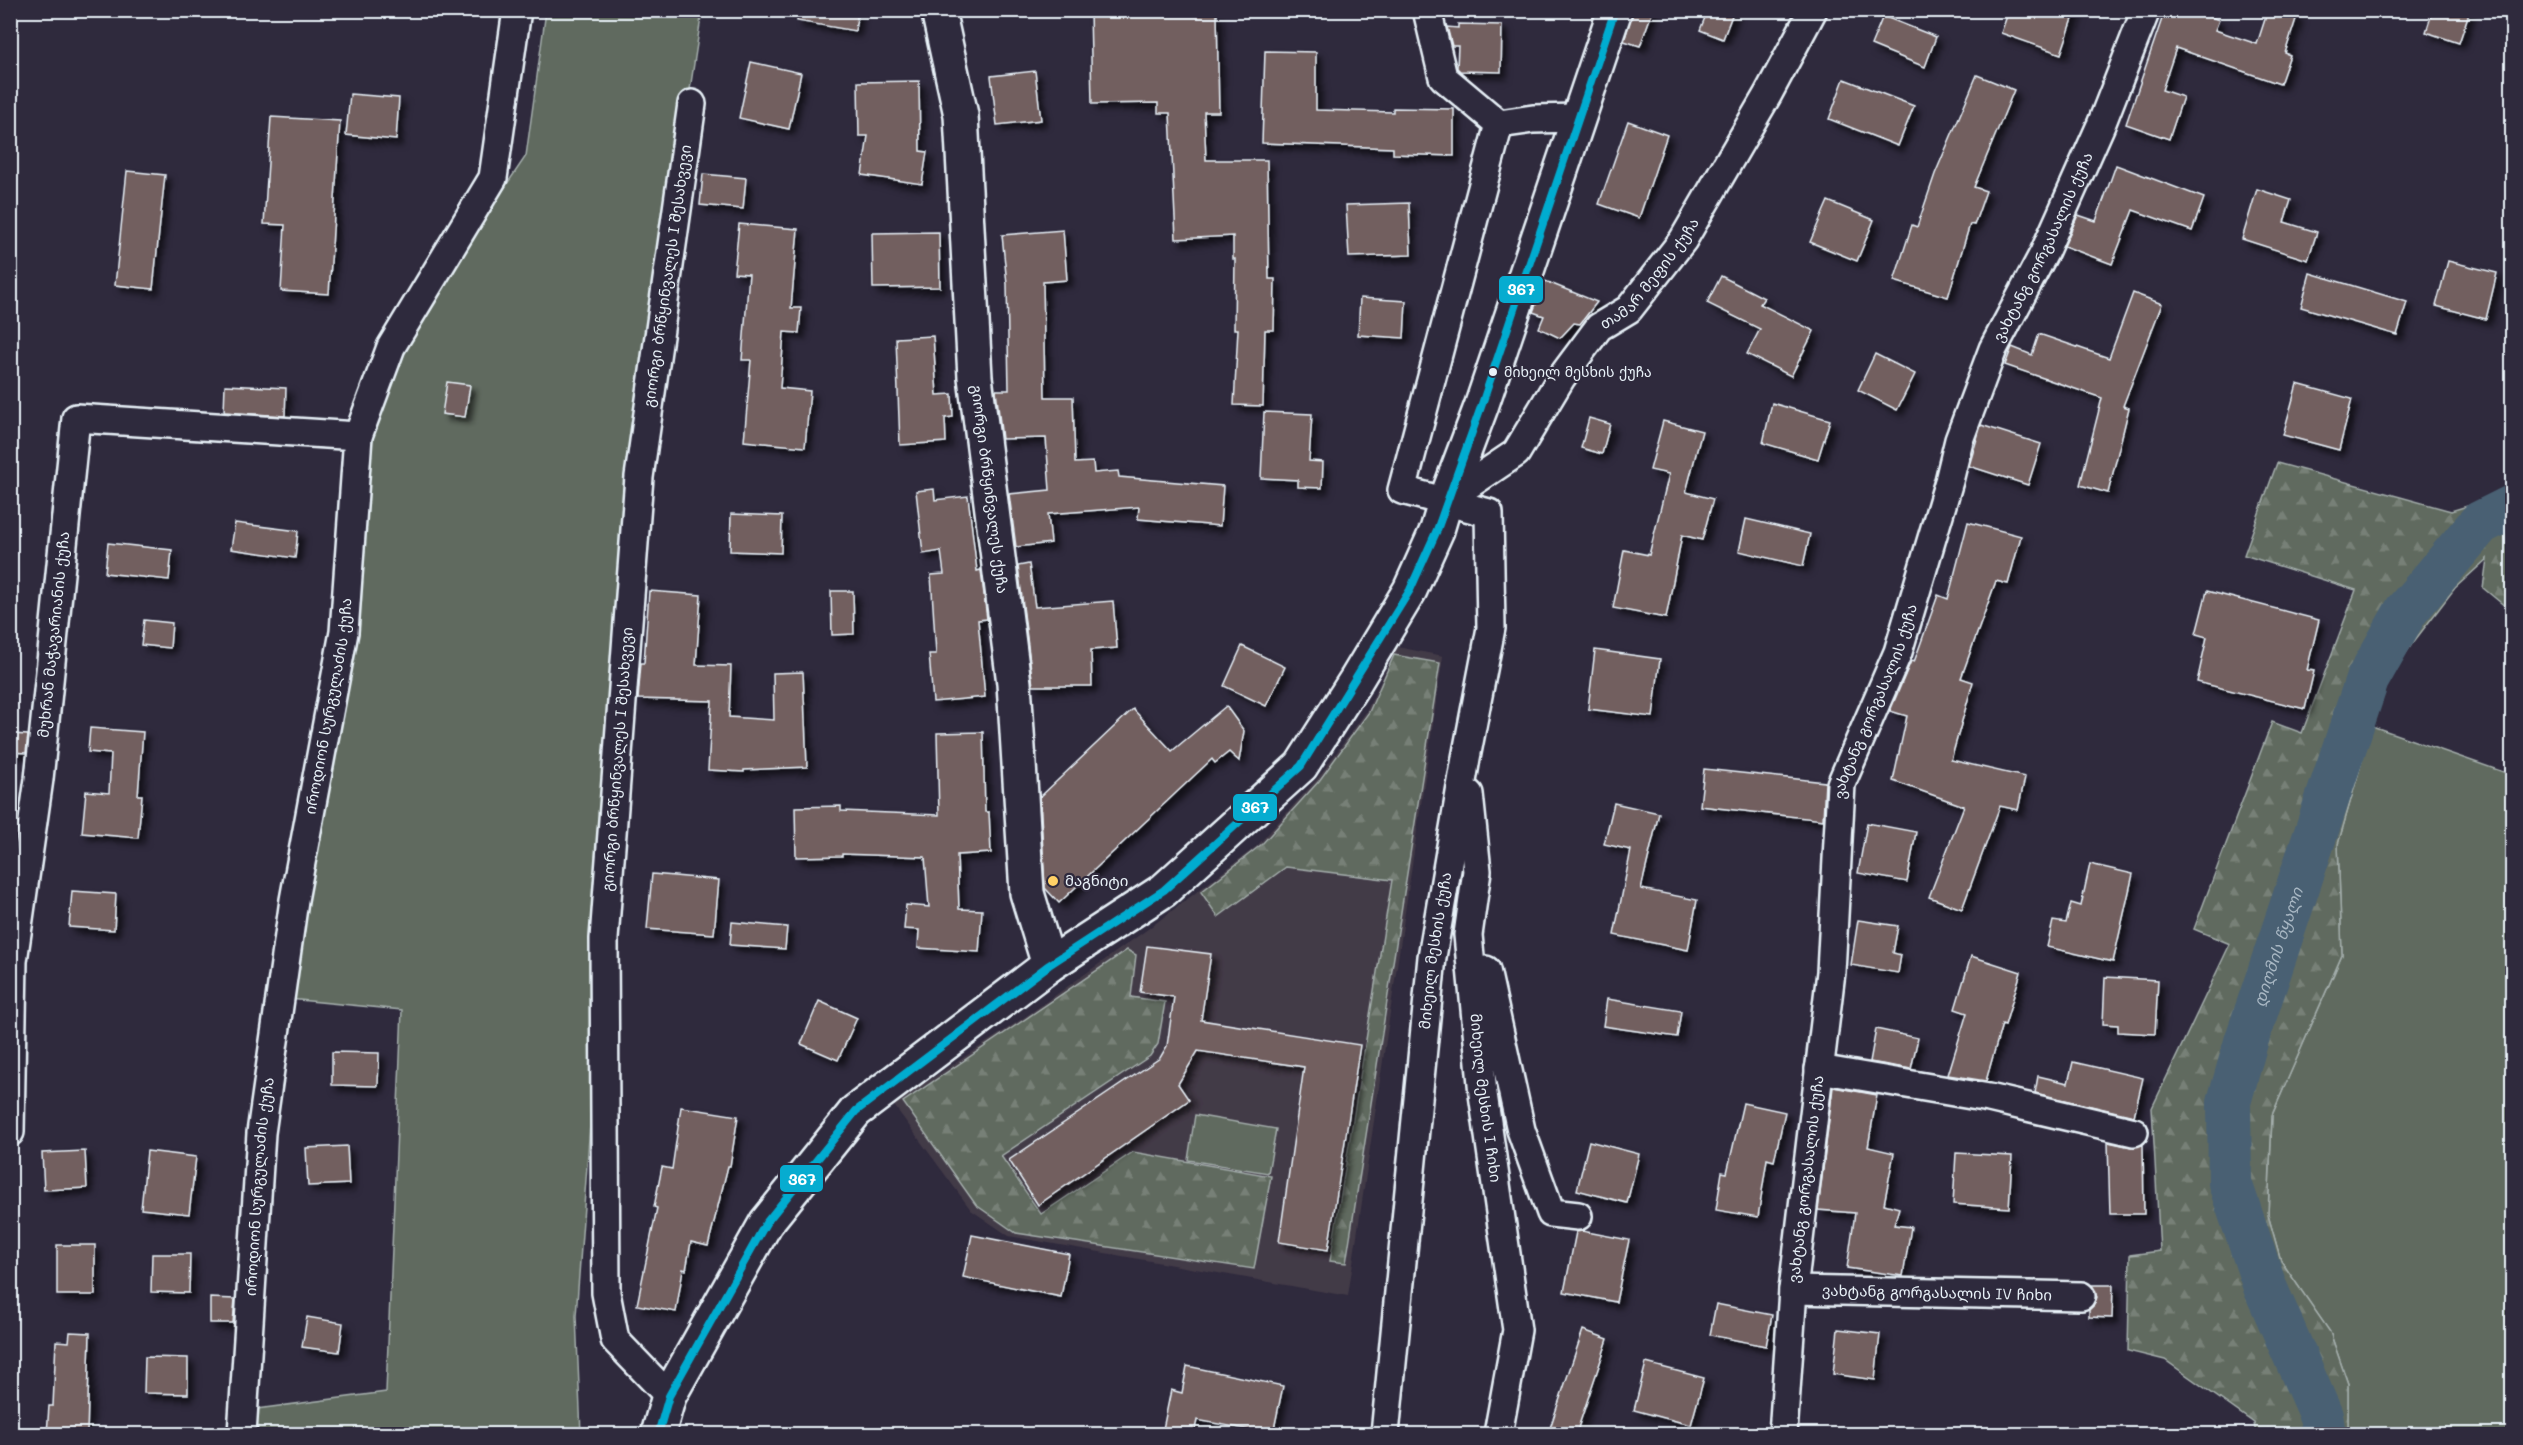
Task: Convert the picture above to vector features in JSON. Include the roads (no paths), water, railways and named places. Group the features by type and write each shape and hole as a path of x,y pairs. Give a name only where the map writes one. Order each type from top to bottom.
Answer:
{"street":[{"name":"იროდიონ სურგულაძის ქუჩა","path":"242,1434 261,1133 294,900 344,632 358,436 392,347 493,178 517,10"},
{"name":"გიორგი ბრწყინვალეს ქუჩა","path":"938,10 961,115 975,377 1014,683 1026,893 1049,965"},
{"path":"1428,10 1443,77 1499,123 1533,119 1578,118"},
{"path":"658,1434 669,1396 766,1223 856,1111 1049,965 1164,890 1301,766 1410,590 1437,530 1485,396 1615,10"},
{"name":"თამარ მეფის ქუჩა","path":"1446,500 1516,453 1561,378 1599,327 1629,309 1683,240 1768,94 1813,10"},
{"name":"ვახტანგ გორგასალის ქუჩა","path":"1783,1434 1794,1290 1831,972 1841,784 1898,652 1959,440 1993,349 2044,253 2101,126 2146,10"},
{"name":"გიორგი ბრწყინვალეს I შესახვევი","path":"669,1396 615,1340 606,1293 604,939 639,477 692,104"},
{"path":"1446,500 1402,490 1499,123"},
{"name":"მუხრან მაჭავარიანის ქუჩა","path":"10,1132 13,961 39,779 76,418 358,436"},
{"name":"მიხეილ მესხის ქუჩა","path":"1385,1434 1432,957 1491,628 1489,513 1446,500"},
{"name":"მიხეილ მესხის I ჩიხი","path":"1466,758 1477,871 1468,935 1483,1094 1517,1330 1498,1434"},
{"path":"1477,871 1485,966 1521,1130 1551,1213 1578,1216"},
{"path":"1819,1069 1989,1098 2134,1132"},
{"name":"ვახტანგ გორგასალის IV ჩიხი","path":"1794,1290 2081,1296"}],"waterway":[{"name":"დიღმის წყალი","path":"2324,1434 2321,1416 2265,1287 2230,1183 2229,1102 2246,1042 2367,680 2406,611 2480,523 2512,507"}],"place":[{"name":"მიხეილ მესხის ქუჩა","path":"1493,372"},
{"name":"მაგნიტი","path":"1053,881"}]}
